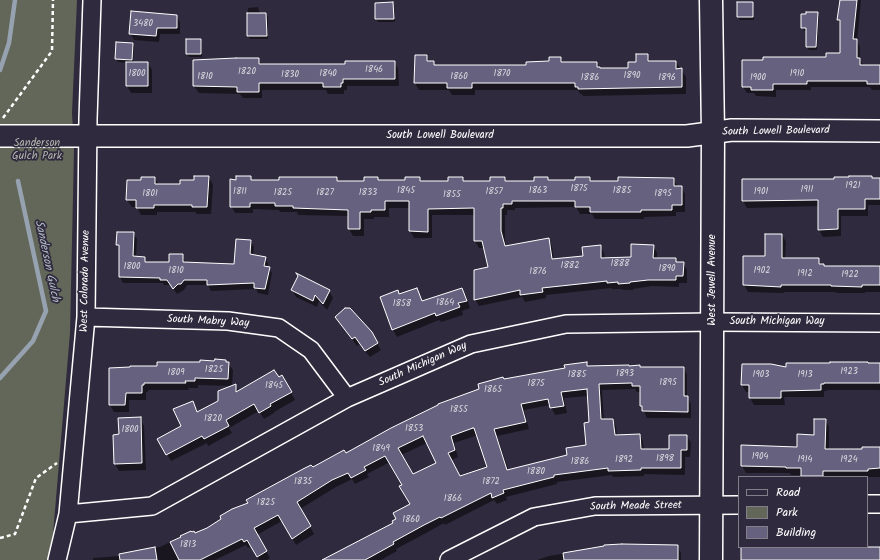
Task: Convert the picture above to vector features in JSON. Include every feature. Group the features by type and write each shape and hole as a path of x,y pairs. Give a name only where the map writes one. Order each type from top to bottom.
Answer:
{"main road":[{"name":"West Jewell Avenue","path":"711,0 713,134 711,560"}],"street":[{"name":"West Colorado Avenue","path":"57,560 68,514 86,317 88,135 92,0"},
{"name":"South Lowell Boulevard","path":"0,136 687,136 713,134 732,130 880,131"},
{"name":"South Mabry Way","path":"86,317 228,320 279,328 311,350 347,398"},
{"name":"South Michigan Way","path":"68,514 152,506 347,398 471,344 566,324 713,322 880,323"},
{"path":"868,504 880,504"},
{"name":"South Meade Street","path":"449,560 534,517 595,506 738,505"}],"path":[{"path":"0,122 52,51 53,0"},
{"path":"0,538 15,534 36,478 74,451"}],"green space":[{"name":"Sanderson Gulch Park","path":"0,0 77,0 72,113 74,150 70,333 53,534 48,560 0,560"}],"building":[{"path":"840,0 857,0 853,39 857,39 857,58 860,58 860,65 880,65 880,84 867,84 867,81 807,81 807,84 773,84 773,90 751,90 751,87 742,87 742,60 763,60 763,57 826,57 826,53 840,53 840,20 837,20"},
{"path":"393,2 394,19 375,19 375,3"},
{"path":"737,2 753,2 753,17 737,17"},
{"path":"131,11 177,15 177,28 157,28 156,36 129,34"},
{"path":"806,12 818,12 816,47 806,47 806,28 801,28 801,14 806,14"},
{"path":"247,13 266,13 267,36 247,36"},
{"path":"186,39 201,39 201,54 186,54"},
{"path":"116,42 133,43 132,60 115,59"},
{"path":"636,54 648,54 648,61 676,61 676,69 682,68 682,87 578,89 578,87 575,87 575,83 472,83 472,88 447,88 447,83 414,83 415,55 427,55 427,61 434,61 434,65 526,65 526,62 549,61 549,57 561,57 561,62 597,62 597,67 600,68 628,68 628,62 636,62"},
{"path":"259,58 259,64 345,64 345,61 395,61 395,79 343,79 341,87 323,87 323,83 259,83 259,92 237,92 237,87 193,86 193,60"},
{"path":"126,62 148,62 148,86 126,86"},
{"path":"194,176 209,176 207,207 192,207 192,205 154,205 154,208 136,208 136,200 126,200 127,180 141,180 141,177 155,177 155,184 180,184 180,180 194,180"},
{"path":"236,176 251,176 251,180 279,180 279,177 337,177 337,181 364,181 364,177 378,177 378,180 405,180 405,177 420,177 420,181 448,181 448,177 463,177 463,181 490,181 490,177 505,177 505,181 534,181 534,177 548,177 548,180 575,180 575,177 590,177 590,181 618,181 618,177 674,178 674,186 682,186 682,205 672,205 672,210 641,210 641,212 590,212 590,207 575,207 575,201 512,201 512,204 503,204 503,208 501,208 501,231 505,246 549,238 552,259 583,256 582,247 601,245 601,258 631,257 631,244 654,245 653,258 676,258 676,262 684,262 683,276 676,276 676,280 648,280 618,284 618,282 607,283 607,281 542,288 543,292 520,295 520,290 474,300 474,270 488,267 482,241 474,241 474,208 428,209 428,232 409,231 409,201 385,201 385,210 360,212 360,229 348,229 348,210 293,208 293,206 275,206 275,203 250,203 250,207 230,207 230,179 236,180"},
{"path":"872,176 872,178 880,178 880,199 865,199 865,209 838,209 838,229 818,230 818,200 742,201 742,179 834,179 834,177"},
{"path":"117,232 134,232 133,256 145,257 145,262 169,262 169,254 183,254 183,262 234,264 236,239 251,240 250,254 266,257 264,266 270,267 265,289 254,288 254,283 207,285 207,280 184,280 173,289 167,280 160,280 160,278 119,277 119,245 116,245"},
{"path":"765,234 782,234 782,258 819,258 819,264 824,264 824,266 880,266 880,285 862,285 862,287 831,285 781,285 781,287 743,285 743,256 765,256"},
{"path":"296,273 330,290 323,304 315,295 313,301 291,290 298,276"},
{"path":"417,288 422,301 462,288 467,301 458,303 460,307 436,316 435,313 392,330 380,297 398,290 399,294"},
{"path":"345,308 350,308 372,332 378,343 365,351 355,337 352,339 335,317"},
{"path":"215,359 226,360 226,362 229,362 228,379 195,378 195,381 185,381 186,383 144,383 144,385 142,385 142,393 126,393 125,405 109,405 109,368 157,366 157,362 200,362 200,360 214,361"},
{"path":"587,362 587,366 640,365 640,367 684,367 684,396 688,396 688,412 642,411 642,406 640,406 640,386 632,386 632,383 599,384 601,419 613,419 615,435 640,434 641,449 669,449 669,435 687,435 687,450 681,450 681,468 641,468 641,470 608,471 608,468 554,475 554,477 503,490 504,493 492,498 491,493 424,525 365,560 322,560 393,523 392,521 396,519 393,513 410,504 399,486 402,485 385,456 364,467 366,470 351,478 348,473 332,480 297,502 311,526 292,539 278,515 254,528 267,551 257,557 247,540 244,542 242,539 200,560 179,560 170,542 191,531 194,531 195,533 207,528 221,519 220,516 232,509 248,503 246,500 311,465 313,467 344,450 346,453 438,404 479,389 478,384 503,377 504,379 565,368 564,365","holes":["587,389 589,422 584,423 586,445 566,448 567,455 507,470 494,429 526,422 521,404 548,399 550,408 564,406 561,392","474,428 487,467 460,476 448,453 455,450 451,436","423,436 436,463 413,474 398,448"]},
{"path":"786,363 880,363 880,383 824,383 821,384 821,390 781,391 781,398 749,398 749,385 741,385 742,364 771,364 786,367"},
{"path":"274,370 279,377 282,375 292,392 270,404 271,406 259,413 254,404 226,420 229,426 204,439 202,436 166,455 157,439 181,426 173,409 193,401 197,412 218,401 218,391 236,384 236,392"},
{"path":"141,417 142,463 114,464 113,435 119,434 118,418"},
{"path":"814,419 826,419 825,449 862,449 862,447 880,447 880,468 868,469 868,471 823,471 823,476 801,476 801,468 741,466 741,445 797,447 797,434 814,435"},
{"path":"604,545 678,545 678,560 564,560 563,553"},
{"path":"155,547 157,560 120,560 119,554"},
{"path":"880,547 880,560 741,560 741,548"}],"waterway":[{"name":"Sanderson Gulch","path":"0,70 9,43 15,0"},
{"name":"Sanderson Gulch","path":"0,378 33,341 46,311 18,181"}]}
